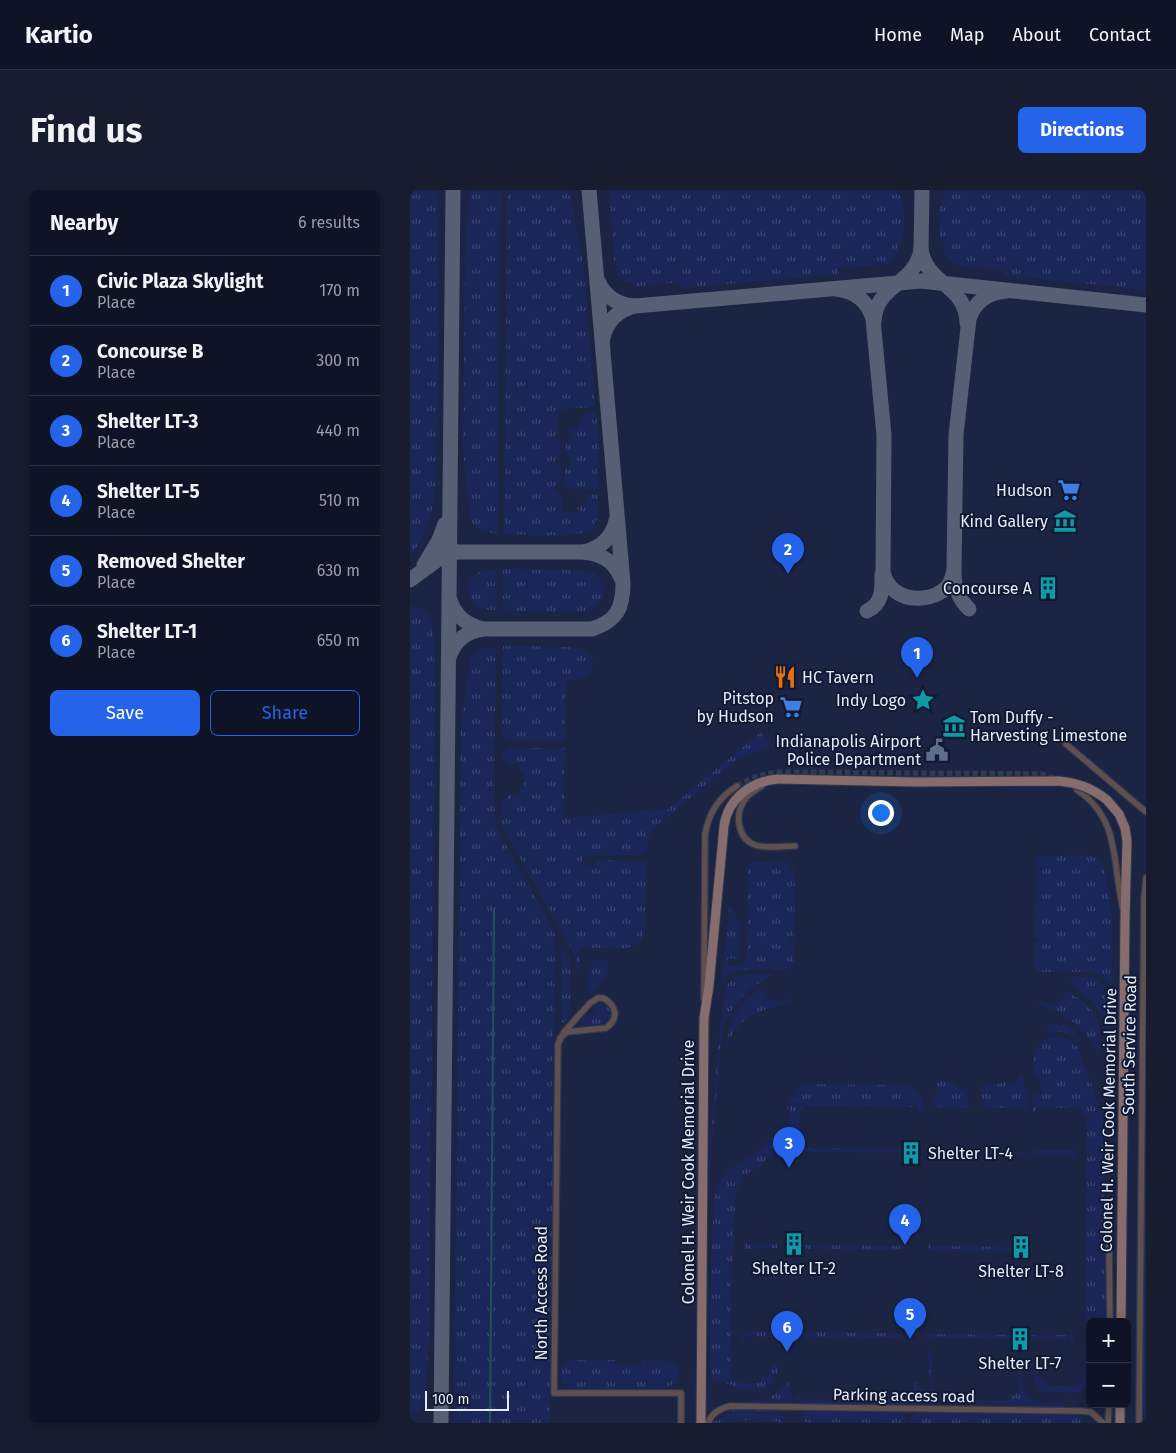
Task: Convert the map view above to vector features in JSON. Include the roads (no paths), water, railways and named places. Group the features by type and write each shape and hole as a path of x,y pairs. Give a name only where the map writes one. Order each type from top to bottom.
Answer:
{"street":[{"path":"1066,744 1146,812"},
{"path":"778,779 762,786 747,798 739,813 740,829 746,838 756,845 795,846"},
{"name":"Colonel H. Weir Cook Memorial Drive","path":"701,1423 704,1018 709,986 724,826 731,806 743,793 753,785 761,782 778,779 915,782 1059,781 1087,787 1107,800 1119,814 1127,835 1121,1318"},
{"path":"704,1018 705,834 714,807 722,797 737,786"},
{"path":"1077,790 1097,808 1108,826 1125,918"},
{"name":"South Service Road","path":"1138,1423 1144,899 1146,878"},
{"path":"598,998 603,998 610,1003 615,1011 614,1021 611,1025 601,1029 567,1032 560,1038 590,1003 598,998"},
{"name":"North Access Road","path":"560,1038 557,1052 554,1393 681,1393 681,1423"},
{"path":"1109,1245 1110,1318"},
{"name":"Parking access road","path":"708,1423 712,1415 718,1410 731,1406 1081,1411 1091,1412 1103,1423"},
{"path":"1108,1423 1109,1408"},
{"path":"1120,1408 1120,1423"}],"waterway":[{"path":"490,1423 494,910"}],"tunnel":[{"path":"737,786 758,776 780,772 1042,774 1057,779"}],"place":[{"name":"Hudson","path":"1069,490"},
{"name":"Kind Gallery","path":"1065,521"},
{"name":"Concourse B","path":"788,574"},
{"name":"Concourse A","path":"1048,588"},
{"name":"HC Tavern","path":"785,677"},
{"name":"Civic Plaza Skylight","path":"917,678"},
{"name":"Indy Logo","path":"923,700"},
{"name":"Pitstop by Hudson","path":"791,707"},
{"name":"Tom Duffy - Harvesting Limestone","path":"954,726"},
{"name":"Indianapolis Airport Police Department","path":"937,750"},
{"name":"Shelter LT-4","path":"911,1153"},
{"name":"Shelter LT-3","path":"789,1168"},
{"name":"Shelter LT-2","path":"794,1244"},
{"name":"Shelter LT-5","path":"905,1245"},
{"name":"Shelter LT-8","path":"1021,1247"},
{"name":"Removed Shelter","path":"910,1339"},
{"name":"Shelter LT-7","path":"1020,1339"},
{"name":"Shelter LT-1","path":"787,1352"}]}
